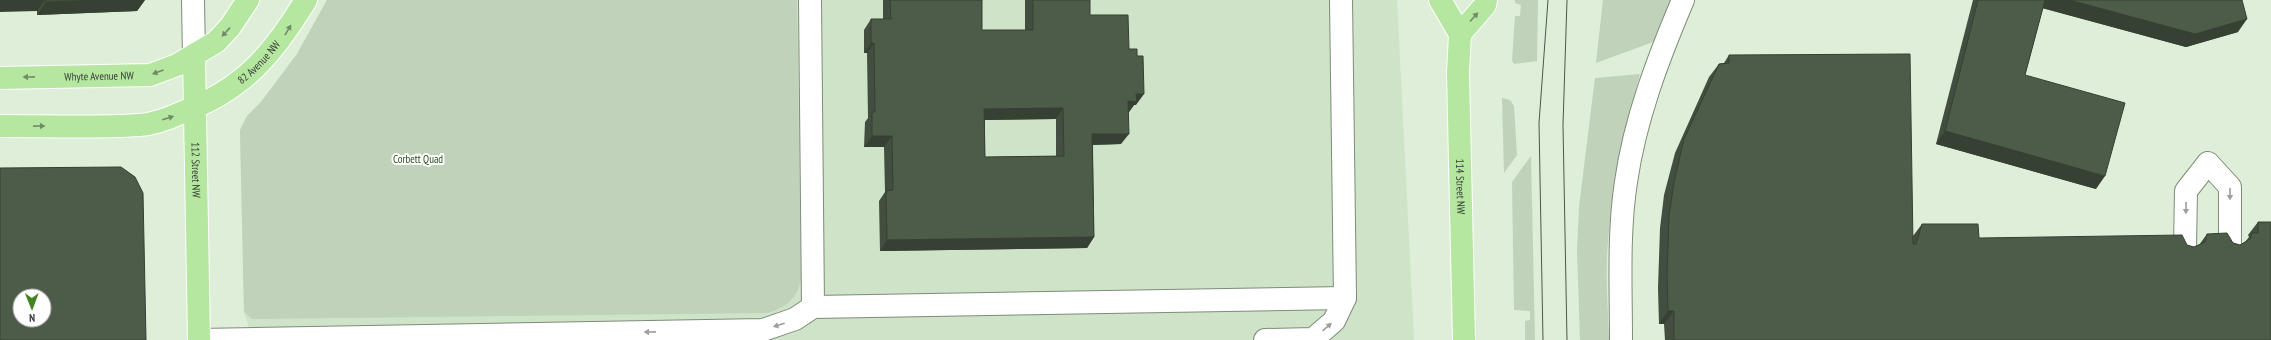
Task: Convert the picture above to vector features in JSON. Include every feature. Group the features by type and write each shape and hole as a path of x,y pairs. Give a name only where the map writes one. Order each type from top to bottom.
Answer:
{"main road":[{"path":"194,56 216,42 230,27 248,0"},
{"name":"82 Avenue NW","path":"195,108 219,96 251,73 283,38 306,0"},
{"path":"1440,0 1460,34 1485,5 1486,0"},
{"name":"114 Street NW","path":"1460,34 1458,80 1464,340"},
{"name":"Whyte Avenue NW","path":"0,78 150,75 194,56"},
{"name":"112 Street NW","path":"194,56 199,340"},
{"path":"0,126 140,125 168,118 195,108"}],"street":[{"name":"112 Street NW","path":"193,0 194,56"},
{"path":"810,0 813,307"},
{"path":"1265,340 1313,339 1334,321 1345,298 1341,0"},
{"path":"1622,340 1621,252 1626,182 1646,97 1683,0"},
{"path":"2185,248 2186,191 2208,163 2230,187 2230,246"},
{"path":"199,340 763,330 795,319 813,307 1345,298"}],"shaded area":[{"path":"327,0 1397,0 1414,340 253,340 244,312 240,130 247,116 261,102 297,54"}],"green space":[{"name":"Corbett Quad","path":"327,0 797,0 801,279 797,292 784,306 766,313 252,319 244,312 240,130 247,116 261,102 297,54"},
{"path":"1515,0 1538,0 1537,61 1514,64 1512,61 1515,16 1520,16 1521,5 1515,3"},
{"path":"1603,0 1674,0 1653,42 1596,63"},
{"path":"1640,74 1620,158 1610,221 1607,254 1609,340 1580,340 1577,251 1579,207 1595,78"},
{"path":"1502,98 1510,100 1514,106 1517,155 1504,173"},
{"path":"1531,156 1535,340 1525,340 1525,321 1530,320 1530,311 1514,310 1512,182"}],"building":[{"path":"46,0 107,0 46,2"},
{"path":"890,0 982,0 982,30 1033,30 1033,0 1090,0 1090,15 1128,15 1129,49 1137,49 1137,56 1143,56 1144,94 1136,94 1137,102 1128,101 1129,134 1092,134 1094,237 887,240 886,191 893,190 892,136 872,136 872,112 875,112 874,43 871,43 871,19 891,19","holes":["1063,108 1064,156 985,157 984,109"]},
{"path":"1978,0 2045,0 2025,75 2125,103 2105,176 1945,131"},
{"path":"2069,0 2242,0 2247,19 2195,34"},
{"path":"1910,54 1913,244 1916,244 1922,224 1978,224 1979,238 2182,235 2187,245 2194,247 2205,242 2207,234 2227,233 2233,243 2240,245 2250,239 2252,233 2258,233 2258,222 2271,222 2271,340 1674,340 1674,311 1668,311 1667,275 1669,215 1674,182 1684,139 1719,64 1729,63 1729,55"},
{"path":"121,167 135,177 143,193 146,340 0,340 0,168"}],"tram line":[{"path":"1543,340 1539,123 1548,0"},
{"path":"1567,0 1563,125 1567,340"}]}
